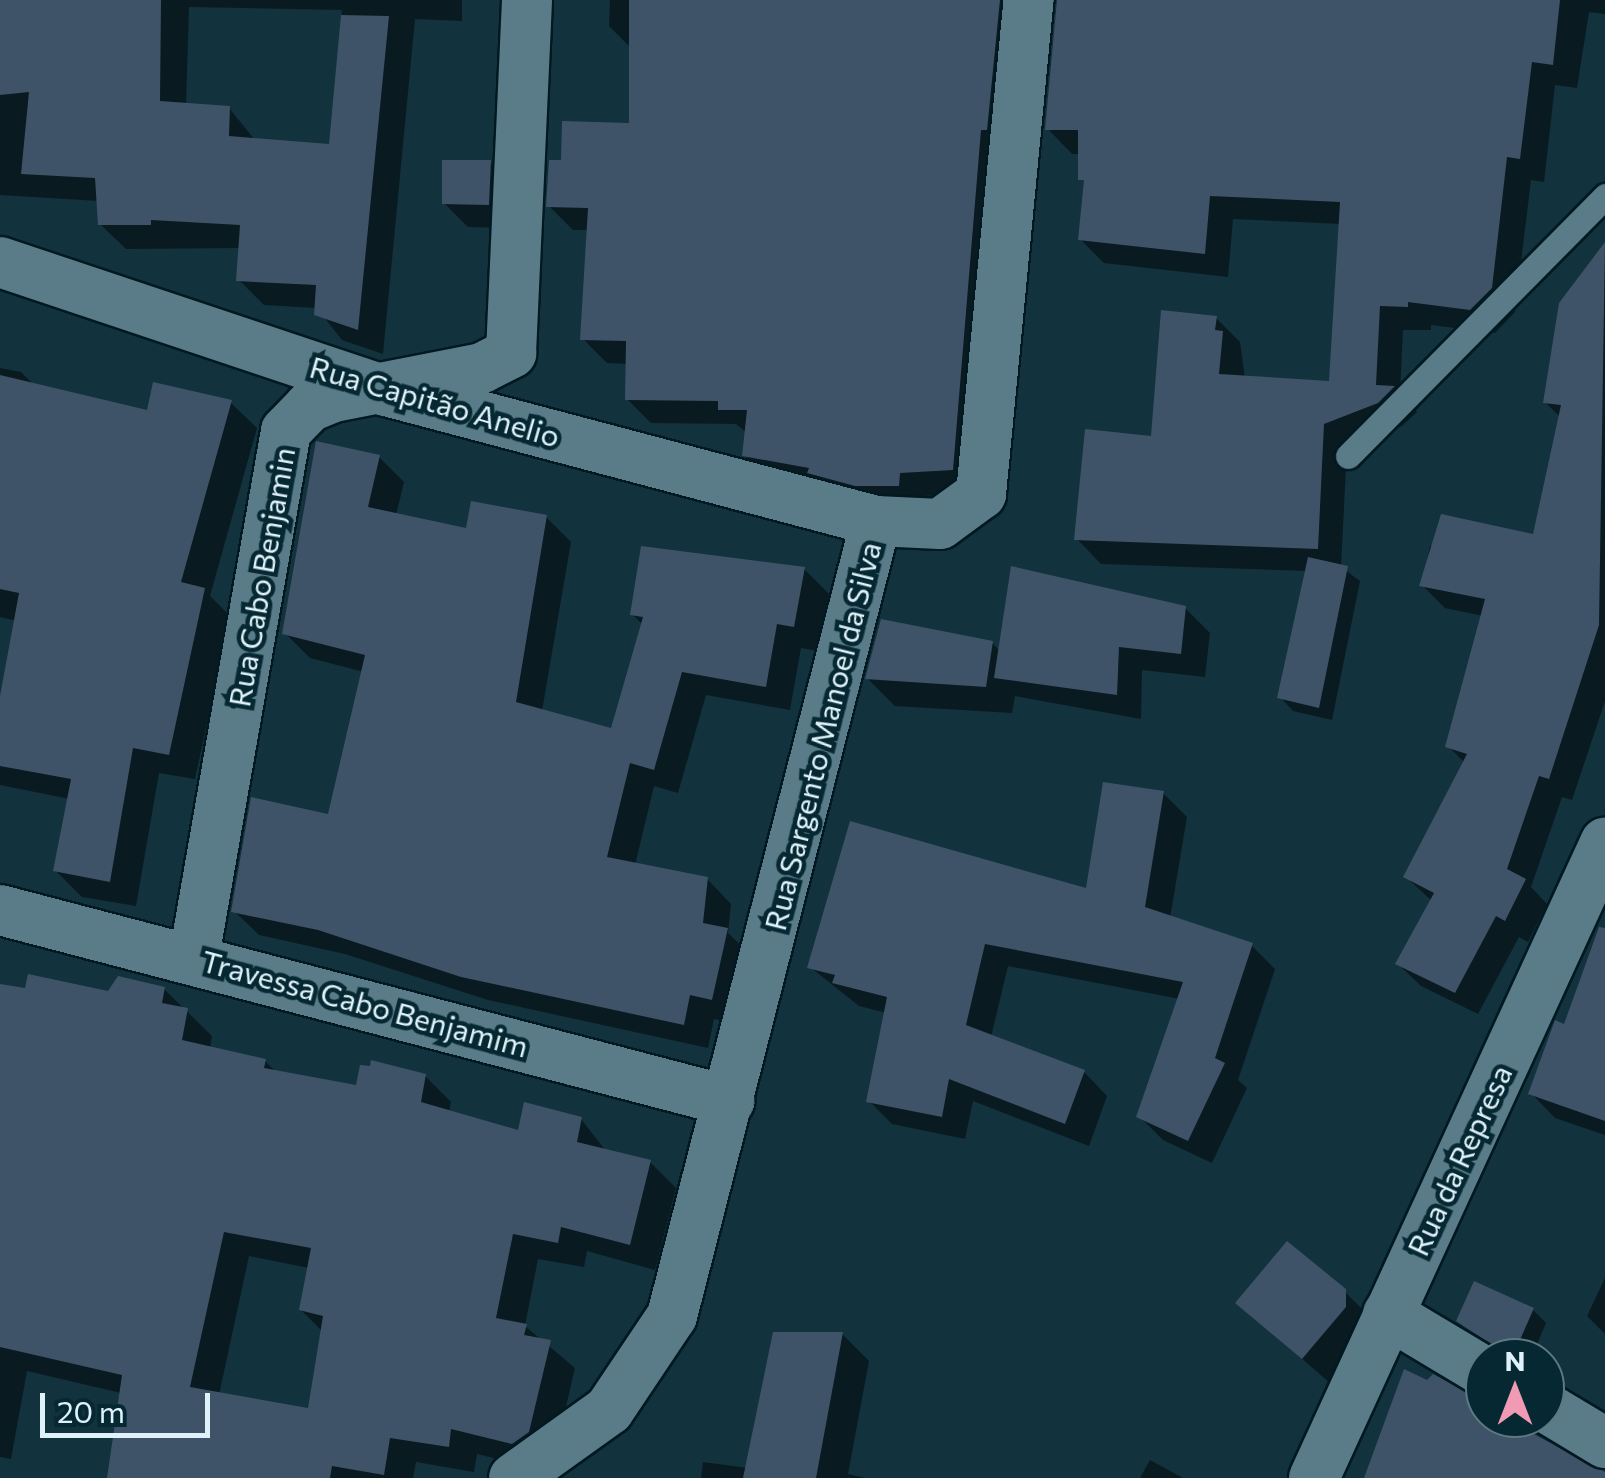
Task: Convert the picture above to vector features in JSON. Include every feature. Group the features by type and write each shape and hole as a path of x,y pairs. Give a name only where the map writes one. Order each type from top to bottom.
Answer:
{"street":[{"name":"Rua Cabo Benjamin","path":"194,957 286,431 310,407 482,368 511,353 527,0"},
{"name":"Rua Sargento Manoel da Silva","path":"514,1478 609,1410 672,1316 876,521 940,524 981,494 1029,0"},
{"name":"Rua Capitão Anelio","path":"0,262 386,390 876,521"},
{"name":"Rua da Represa","path":"1314,1478 1605,843"},
{"name":"Travessa Cabo Benjamim","path":"0,910 194,957 729,1100"},
{"path":"1388,1314 1465,1360"},
{"path":"1565,1420 1605,1443"}],"lane":[{"path":"1348,456 1605,196"}],"building":[{"path":"0,0 161,0 160,101 230,106 229,136 329,144 341,15 389,16 358,330 314,315 316,285 236,281 240,225 151,220 151,225 98,225 95,178 21,174 29,92 0,95"},
{"path":"629,0 1000,0 987,130 981,130 953,470 900,473 899,486 855,486 807,473 809,468 742,456 747,410 718,410 718,401 625,400 626,341 580,340 588,208 546,207 549,160 561,160 562,121 629,123"},
{"path":"1057,0 1560,0 1553,65 1532,62 1520,159 1507,157 1492,288 1470,310 1408,302 1408,307 1380,306 1376,385 1395,386 1378,403 1324,424 1318,549 1074,540 1085,429 1151,436 1161,310 1217,316 1215,330 1223,331 1219,374 1329,381 1340,202 1210,196 1205,254 1078,240 1084,180 1078,180 1078,130 1045,130"},
{"path":"442,160 491,160 489,205 442,204"},
{"path":"1605,242 1599,625 1549,779 1539,776 1507,869 1526,879 1505,921 1496,916 1455,993 1395,964 1434,893 1403,877 1467,754 1445,747 1485,599 1419,586 1441,514 1533,534 1561,405 1543,403 1559,303"},
{"path":"0,375 147,410 153,382 232,400 181,582 205,588 169,755 133,748 110,882 53,871 71,779 0,766 0,696 19,593 0,589"},
{"path":"316,441 380,455 368,507 466,528 471,501 547,515 516,702 611,728 643,617 630,615 641,546 805,567 794,627 777,624 766,687 682,672 654,770 630,763 607,857 708,877 703,923 728,928 712,1000 690,995 684,1025 461,977 318,930 231,912 251,797 328,814 365,655 282,634"},
{"path":"1308,557 1348,566 1319,708 1277,698"},
{"path":"1011,566 1186,606 1181,654 1119,647 1117,695 994,678"},
{"path":"881,619 993,641 986,687 865,679"},
{"path":"1103,782 1164,791 1145,907 1253,943 1215,1058 1225,1063 1188,1141 1136,1117 1183,982 985,944 966,1025 1085,1070 1065,1124 949,1079 942,1117 866,1102 887,997 832,983 835,975 807,968 850,821 1086,888"},
{"path":"1599,927 1605,928 1605,1121 1528,1094 1555,1020 1564,1024"},
{"path":"28,974 108,991 118,976 165,987 162,1003 188,1008 182,1040 266,1059 264,1068 356,1085 360,1065 370,1066 371,1060 426,1074 421,1102 518,1130 524,1102 582,1117 577,1142 651,1160 630,1245 561,1227 558,1243 513,1234 496,1318 527,1324 524,1335 551,1340 529,1432 512,1444 451,1429 449,1447 390,1438 384,1475 332,1466 330,1478 107,1478 122,1375 0,1347 0,984 25,988","holes":["224,1232 311,1248 299,1310 323,1316 308,1408 190,1387"]},
{"path":"1287,1241 1346,1289 1346,1307 1302,1359 1235,1303"},
{"path":"1474,1281 1534,1308 1521,1338 1482,1338 1456,1321"},
{"path":"773,1332 843,1332 816,1478 743,1478"},
{"path":"1404,1369 1427,1380 1433,1374 1465,1391 1465,1438 1541,1438 1605,1472 1605,1478 1364,1478"}]}
